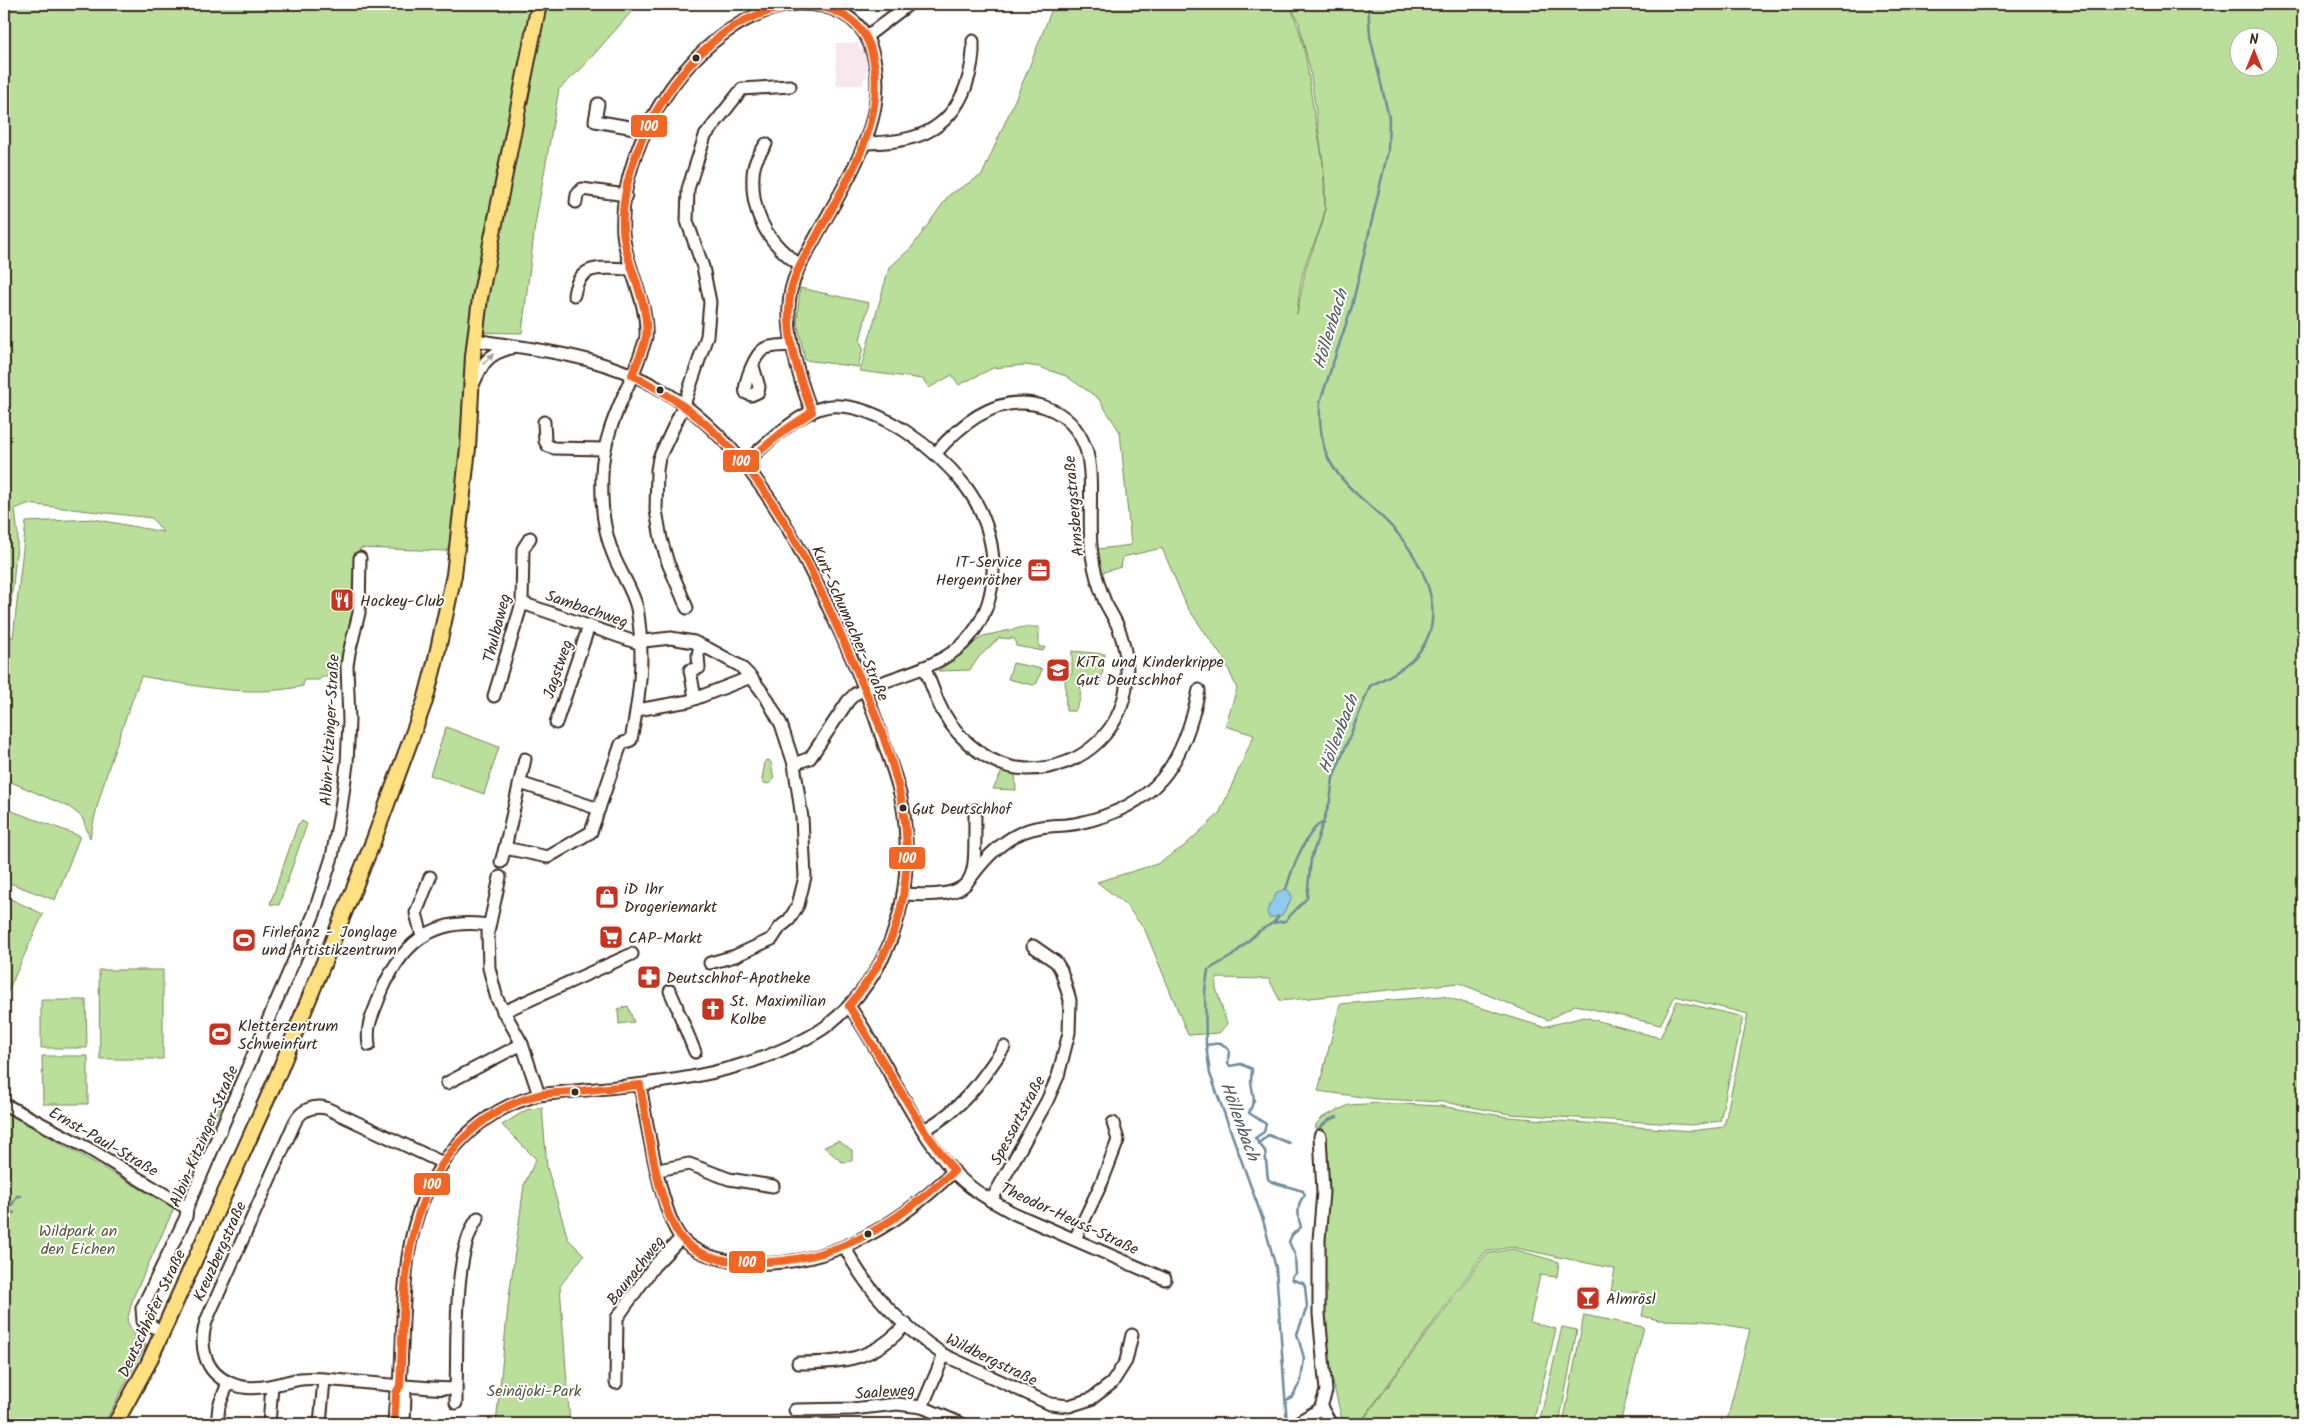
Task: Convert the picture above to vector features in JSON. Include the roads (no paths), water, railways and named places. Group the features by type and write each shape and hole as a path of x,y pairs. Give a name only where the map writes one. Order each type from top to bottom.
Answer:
{"main road":[{"name":"Deutschhöfer Straße","path":"115,1424 163,1332 281,1068 373,842 425,701 440,644 454,575 468,448 474,340 492,233 539,4"}],"street":[{"path":"505,848 548,857 591,832 621,744 631,740 637,710 642,642 636,606 615,559 603,524 602,476 604,449 644,344 646,329 643,302 631,269 623,235 626,195 646,130 663,99 676,81 689,65 710,46 741,22 779,7 798,4 817,4 839,10 850,17 867,36 876,64 877,95 873,122 859,156 800,265 792,285 789,305 792,345 812,412"},
{"path":"867,36 909,4"},
{"path":"864,143 883,143 907,139 924,134 944,122 956,106 967,83 974,56 973,41"},
{"path":"687,608 668,563 656,510 659,458 684,405 707,336 710,302 703,267 687,221 688,189 705,136 742,89 790,86"},
{"path":"598,104 595,121 646,130"},
{"path":"766,144 755,164 753,173 755,206 759,219 772,241 786,256 800,265"},
{"path":"576,202 577,195 582,189 626,195"},
{"path":"574,295 578,281 585,272 592,269 631,269"},
{"name":"Kurt-Schumacher-Straße","path":"394,1424 396,1394 400,1386 405,1282 410,1244 421,1208 443,1163 464,1137 491,1114 515,1102 539,1095 640,1085 702,1075 759,1059 797,1043 827,1026 849,1006 868,983 890,943 899,919 903,894 906,851 903,808 866,688 796,542 764,490 744,464 715,433 684,405 662,390 632,375 592,360 474,340"},
{"path":"753,366 764,349 792,345"},
{"name":"Kurt-Schumacher-Straße","path":"472,387 486,360 496,352 517,347"},
{"name":"Arnsbergstraße","path":"924,667 942,711 961,736 988,758 1016,768 1040,768 1062,764 1089,750 1106,734 1116,720 1127,688 1124,648 1120,630 1105,600 1092,555 1088,459 1071,422 1053,410 1032,403 1014,402 1001,404 961,426 935,454"},
{"path":"744,464 766,444 812,412 830,406 846,407 878,415 917,439 935,454 966,487 973,498 989,538 994,576 991,594 982,619 963,643 924,667 866,688 855,694 848,701 810,758 794,764"},
{"path":"544,422 545,441 548,446 554,448 604,449"},
{"name":"Thulbaweg","path":"494,696 522,603 523,549 530,538"},
{"name":"Albin-Kitzinger-Straße","path":"163,1332 146,1324 141,1313 186,1217 187,1208 314,914 332,857 342,808 347,764 349,721 347,666 348,653 359,613 360,558"},
{"name":"Sambachweg","path":"522,603 642,642"},
{"name":"Jagstweg","path":"556,723 589,626"},
{"path":"642,642 671,638 700,645 726,657 751,677 766,697 782,724 794,764 802,818 805,877 798,905 789,920 780,927 772,939 735,956 710,963"},
{"path":"695,698 690,670 699,668 698,655 700,645"},
{"path":"637,710 689,701 751,677"},
{"path":"903,894 935,896 950,894 966,885 989,854 1011,838 1035,828 1078,824 1130,806 1150,792 1166,774 1181,749 1192,720 1199,690"},
{"path":"501,862 525,760"},
{"path":"520,783 599,809"},
{"path":"972,876 975,810"},
{"path":"422,936 416,912 430,877"},
{"path":"500,877 487,944 489,968 494,991 522,1044 539,1095"},
{"path":"369,1046 367,1030 386,980 404,952 422,936 447,926 463,923 490,925"},
{"name":"Spessartstraße","path":"991,1201 1047,1101 1063,1059 1069,1033 1070,1000 1061,970 1056,962 1033,946"},
{"path":"504,1012 632,954"},
{"path":"670,991 702,1075"},
{"name":"Theodor-Heuss-Straße","path":"849,1006 924,1130 954,1171 991,1201 1033,1222 1165,1279"},
{"path":"447,1083 522,1044"},
{"path":"924,1130 953,1112 970,1096 1004,1047"},
{"path":"640,1085 665,1202 681,1238 714,1257 747,1263 796,1261 845,1247 880,1230 910,1210 954,1171"},
{"name":"Ernst-Paul-Straße","path":"4,1104 91,1150 187,1208"},
{"name":"Kreuzbergstraße","path":"228,1383 215,1374 207,1363 202,1344 204,1328 300,1114 309,1109 326,1108 443,1163"},
{"path":"1075,1239 1102,1182 1118,1140 1113,1123"},
{"path":"1295,1424 1321,1407 1326,1390 1319,1314 1319,1240 1323,1192 1320,1136"},
{"path":"658,1170 689,1164 729,1180 772,1186"},
{"path":"456,1403 459,1291 462,1264 469,1236 478,1218"},
{"name":"Baunachweg","path":"616,1383 617,1318 654,1266 681,1238"},
{"name":"Wildbergstraße","path":"845,1247 857,1270 875,1293 906,1324 944,1355 1050,1404 1068,1406 1091,1399 1112,1383 1126,1361 1132,1335"},
{"path":"798,1363 830,1363 856,1359 889,1342 906,1324"},
{"name":"Saaleweg","path":"795,1410 852,1409 890,1404 922,1406 944,1355"},
{"path":"216,1424 219,1406 228,1383 252,1388 300,1380 324,1380 456,1389"},
{"path":"320,1424 324,1380"},
{"path":"269,1424 272,1386"},
{"name":"Kurt-Schumacher-Straße","path":"400,1386 405,1394 404,1424"},
{"path":"922,1406 962,1424"},
{"path":"1321,1407 1331,1424"}],"water":[{"path":"1286,889 1291,893 1291,900 1282,915 1269,918 1267,911 1277,892"}],"waterway":[{"name":"Höllenbach","path":"1287,1424 1276,1268 1263,1220 1210,1074 1206,1045 1205,991 1208,970 1232,956 1259,931 1273,923 1285,921 1307,898 1311,859 1330,801 1333,778 1370,686 1410,662 1425,642 1431,627 1432,610 1430,594 1417,562 1408,547 1390,525 1355,493 1339,475 1325,451 1320,426 1320,402 1352,306 1388,151 1389,118 1370,36 1368,4"},
{"path":"1286,889 1308,837 1319,824 1324,824"},
{"name":"Höllenbach","path":"1273,923 1278,917"},
{"path":"1206,1045 1221,1043 1229,1050 1228,1064 1230,1066 1241,1064 1252,1069 1251,1081 1254,1100 1249,1113 1266,1124 1264,1132 1255,1138 1265,1151 1268,1179 1272,1182 1303,1191 1305,1195 1300,1202 1298,1210 1301,1227 1292,1235 1289,1242 1295,1255 1296,1273 1292,1277 1293,1280 1303,1283 1305,1286 1307,1307 1297,1334 1304,1358 1301,1381 1292,1397 1286,1400"},
{"path":"1317,1130 1329,1120 1337,1117"},
{"path":"1259,1143 1268,1135 1289,1143"},
{"path":"14,1213 9,1210 17,1196 21,1196"}],"place":[{"name":"IT-Service Hergenröther","path":"1039,570"},
{"name":"Hockey-Club","path":"342,600"},
{"name":"KiTa und Kinderkrippe Gut Deutschhof","path":"1058,670"},
{"name":"Gut Deutschhof","path":"903,808"},
{"name":"iD Ihr Drogeriemarkt","path":"607,897"},
{"name":"CAP-Markt","path":"611,937"},
{"name":"Firlefanz - Jonglage und Artistikzentrum","path":"244,940"},
{"name":"Deutschhof-Apotheke","path":"649,977"},
{"name":"St. Maximilian Kolbe","path":"713,1009"},
{"name":"Kletterzentrum Schweinfurt","path":"220,1034"},
{"name":"Almrösl","path":"1588,1298"}],"park label":[{"name":"Wildpark an den Eichen","path":"78,1239"},
{"name":"Seinäjoki-Park","path":"534,1390"}]}
